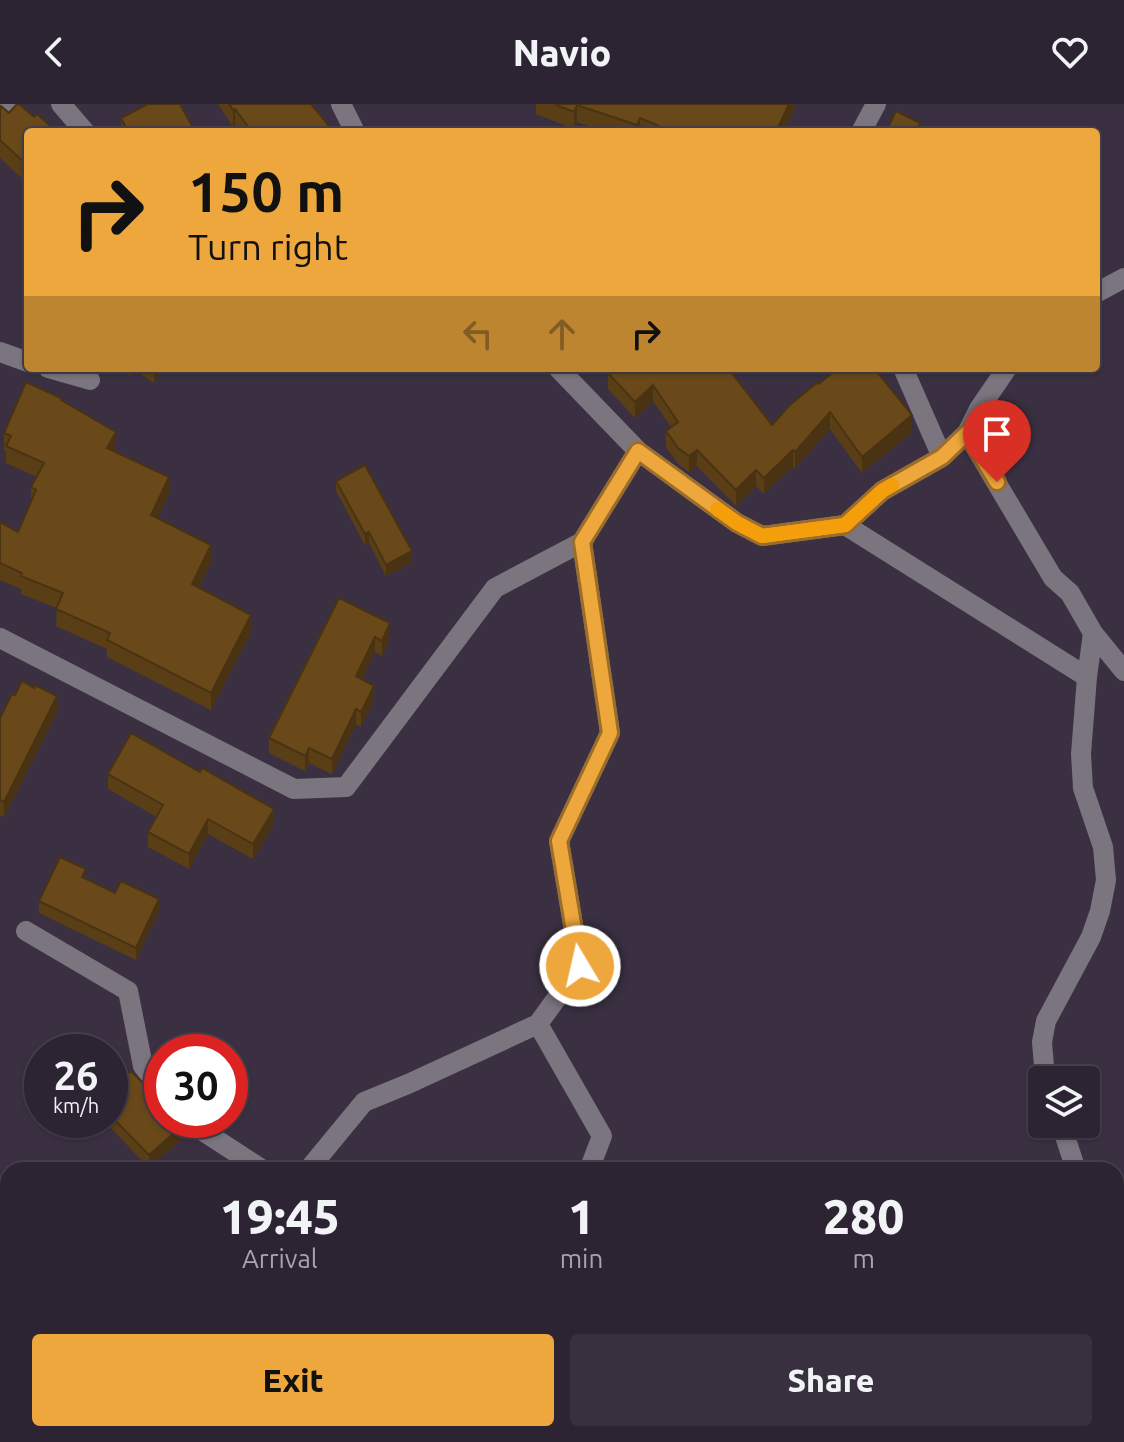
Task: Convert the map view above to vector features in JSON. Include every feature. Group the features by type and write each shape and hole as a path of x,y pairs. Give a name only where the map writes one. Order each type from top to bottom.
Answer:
{"street":[{"path":"0,107 6,104"},
{"path":"61,104 82,128"},
{"path":"341,104 353,128"},
{"path":"863,128 876,104"},
{"path":"1100,291 1124,278"},
{"path":"0,352 24,361"},
{"path":"62,372 90,380"},
{"path":"562,372 638,451 737,523 762,536 845,525 882,491 942,457 967,433 1004,372"},
{"path":"905,372 942,457"},
{"path":"967,433 1053,578 1070,593 1093,633 1124,671"},
{"path":"0,638 294,789 346,787 495,588 582,542 638,451"},
{"path":"845,525 1087,677"},
{"path":"315,1162 364,1102 538,1024 580,966 559,841 610,733 582,542"},
{"path":"1044,1066 1042,1042 1046,1021 1091,937 1106,880 1103,847 1083,788 1081,754 1093,633"},
{"path":"26,931 128,991 144,1067"},
{"path":"538,1024 602,1136 592,1162"},
{"path":"214,1138 251,1162"},
{"path":"1066,1138 1073,1162"}],"building":[{"path":"19,104 53,128 24,128 24,162 0,140 1,106 9,113"},
{"path":"148,104 180,104 193,128 126,128 121,118"},
{"path":"229,104 311,104 331,128 249,128"},
{"path":"554,104 789,104 778,128 664,128 640,118 637,125 577,105 574,112"},
{"path":"896,111 920,123 918,128 888,128"},
{"path":"731,372 772,425 790,405 833,372 877,372 912,415 862,457 830,412 795,452 793,450 764,478 756,470 736,490 697,450 689,456 678,448 666,431 678,422 653,385 635,402 608,373"},
{"path":"26,382 61,398 116,432 107,448 169,477 151,515 211,545 192,584 251,615 211,693 107,640 110,633 56,609 63,593 21,576 22,573 0,563 0,522 18,532 36,490 31,487 44,463 6,446 11,436 4,433"},
{"path":"365,465 412,551 386,565 336,481"},
{"path":"339,598 390,623 382,641 375,637 356,676 374,686 361,712 356,709 332,759 309,748 305,756 269,738"},
{"path":"22,681 57,696 4,802 0,800 0,718"},
{"path":"131,733 200,772 202,768 274,809 253,844 208,819 189,854 148,832 163,805 108,774"},
{"path":"60,857 86,869 82,877 115,893 121,881 159,899 136,948 39,901"},
{"path":"131,1071 144,1084 144,1138 169,1138 149,1155 128,1133 128,1074"}],"slow traffic":[{"path":"717,509 762,536 845,525 892,485"}],"route":[{"path":"580,966 559,841 610,733 582,542 638,451 737,523 762,536 845,525 882,491 942,457 967,433 997,482"}]}
